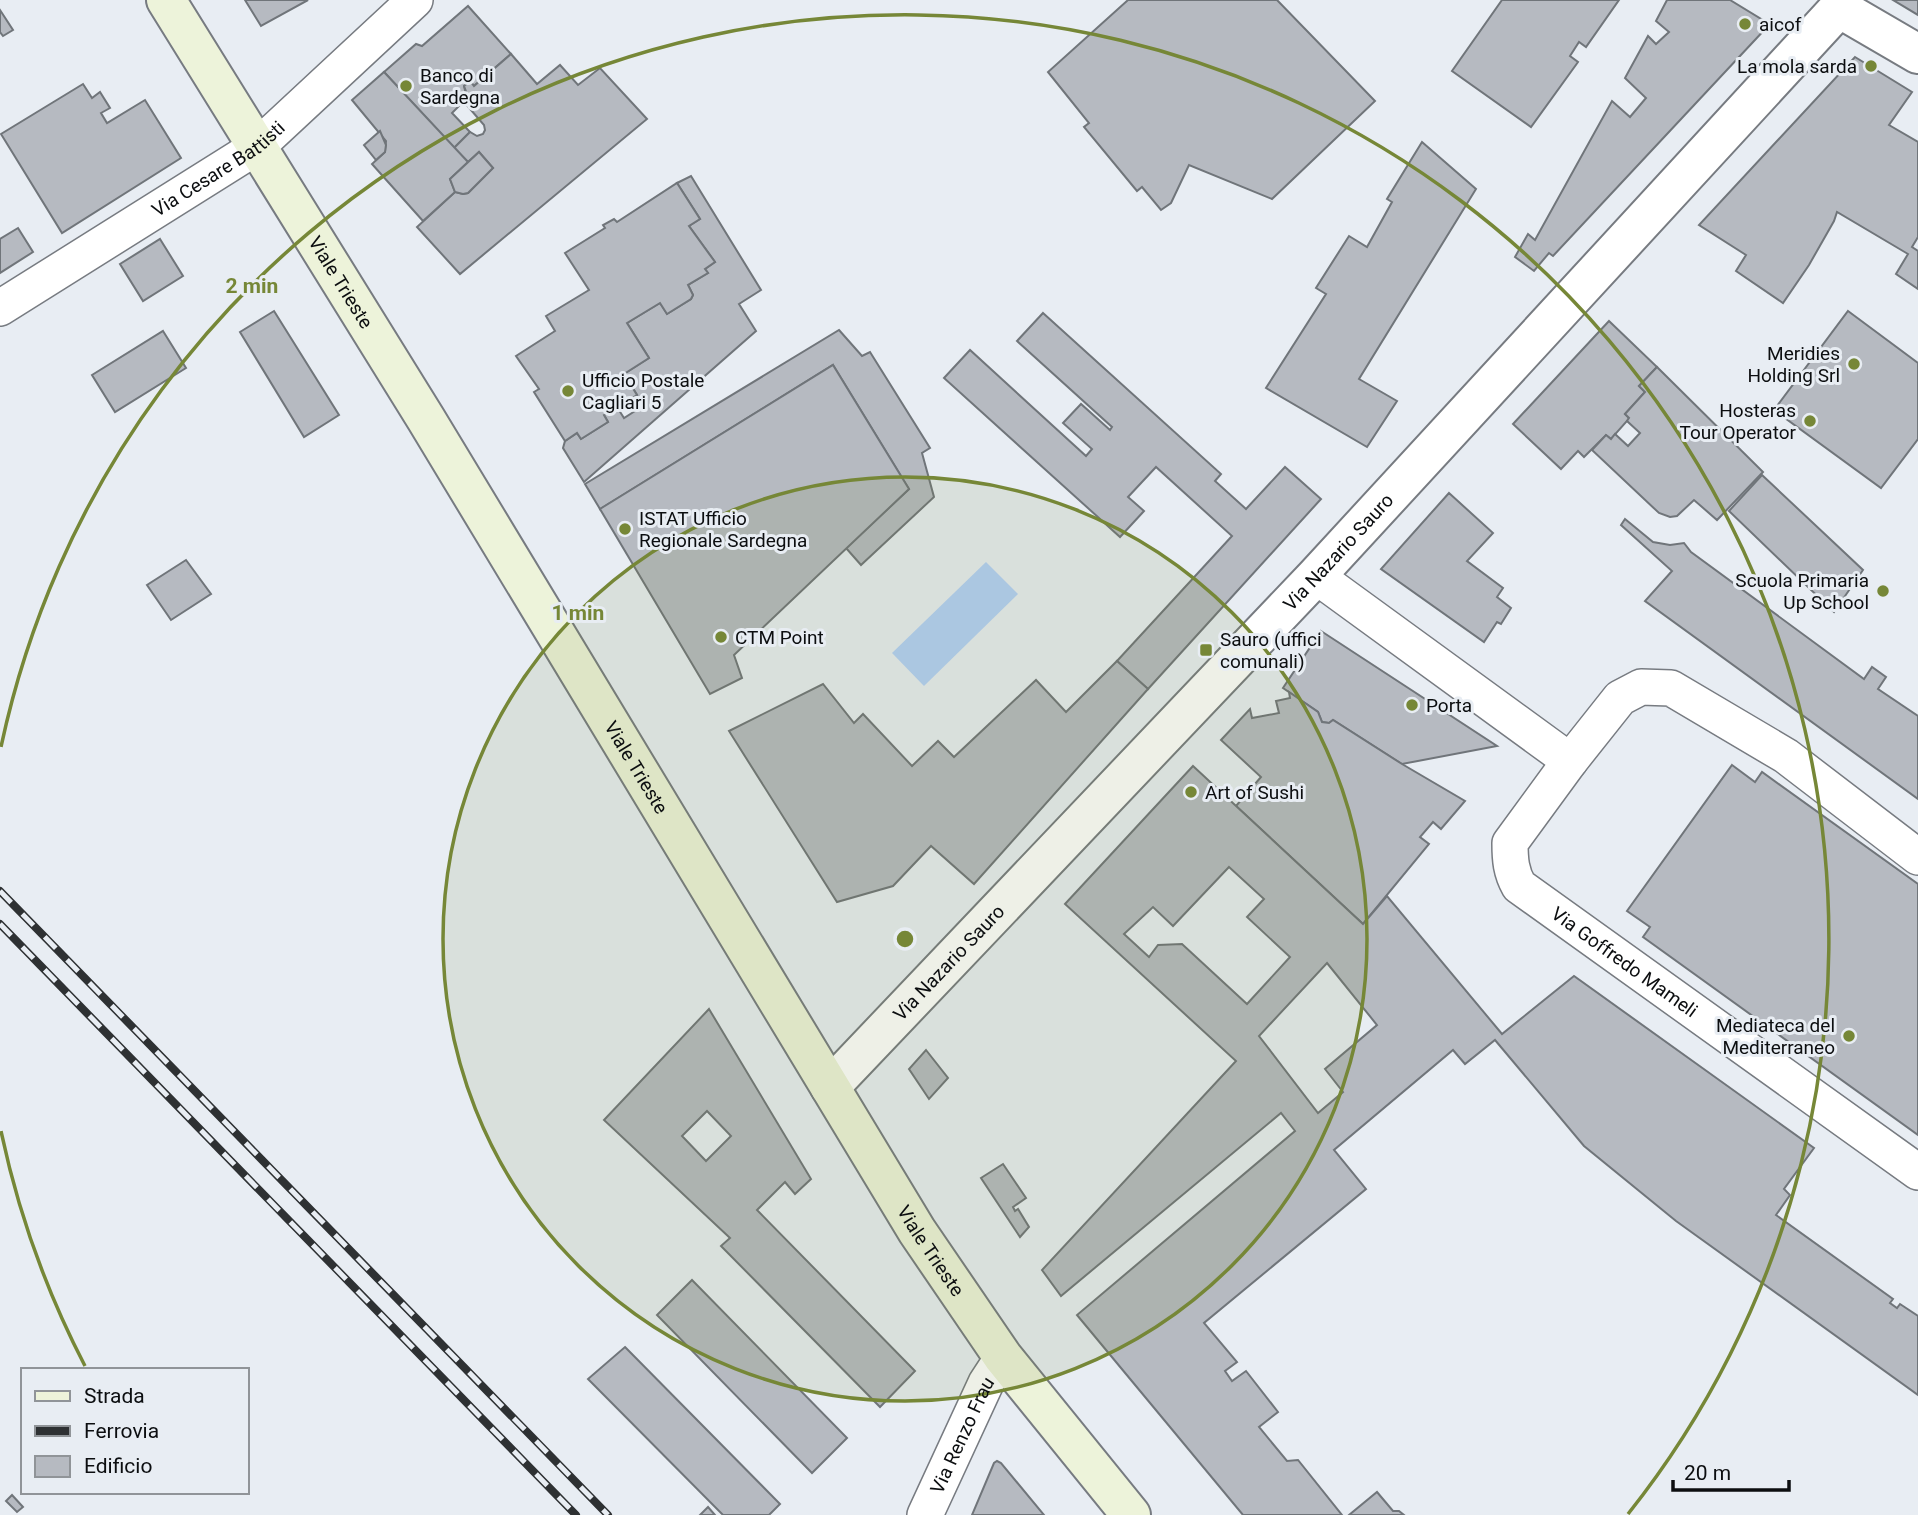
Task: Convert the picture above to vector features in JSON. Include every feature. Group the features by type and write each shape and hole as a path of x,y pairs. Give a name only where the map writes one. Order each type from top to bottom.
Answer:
{"main road":[{"name":"Viale Trieste","path":"166,0 258,146 917,1231 1003,1357 1131,1515"}],"street":[{"name":"Via Cesare Battisti","path":"0,308 258,146 415,0"},
{"path":"1832,4 1918,54"},
{"name":"Via Nazario Sauro","path":"830,1087 1316,576 1832,4"},
{"path":"1316,576 1570,761"},
{"name":"Via Goffredo Mameli","path":"1918,857 1786,756 1671,688 1642,687 1620,698 1510,843 1511,872 1519,887 1918,1172"},
{"name":"Via Renzo Frau","path":"925,1515 986,1383 1003,1357"}],"shaded area":[{"path":"986,562 1018,594 924,686 892,653"}],"building":[{"path":"245,0 308,0 261,26"},
{"path":"1128,0 1277,0 1375,101 1272,199 1189,165 1171,203 1161,210 1142,187 1137,191 1084,127 1089,123 1048,72"},
{"path":"1502,0 1619,0 1586,47 1579,42 1570,56 1578,62 1531,127 1452,71"},
{"path":"1667,0 1730,0 1766,22 1768,26 1553,256 1549,253 1534,271 1515,257 1528,234 1535,240 1612,101 1630,117 1646,98 1625,78 1648,36 1656,44 1669,32 1656,21"},
{"path":"1893,0 1918,0 1918,15"},
{"path":"468,6 511,54 474,86 470,81 464,86 467,98 452,113 470,132 454,148 384,72 416,44 422,46"},
{"path":"0,10 13,30 3,36 0,32"},
{"path":"511,54 537,84 560,65 578,85 600,68 647,119 460,274 417,227 455,192 468,193 493,168 479,152 468,162 454,148 470,132 477,136 485,130 484,125 464,102 467,94 464,86 470,81 474,86"},
{"path":"1855,57 1912,92 1889,125 1918,142 1918,237 1912,247 1918,251 1918,289 1896,274 1908,254 1837,212 1809,265 1783,303 1736,271 1746,255 1699,225"},
{"path":"384,72 468,162 450,179 455,192 423,221 372,164 385,152 386,141 352,100"},
{"path":"83,84 92,98 100,92 110,108 101,113 107,123 145,100 181,158 62,233 1,134"},
{"path":"380,131 386,145 385,152 376,160 364,145"},
{"path":"1422,142 1476,189 1359,379 1397,401 1367,447 1266,388 1326,294 1316,288 1349,236 1367,247 1392,202 1387,199"},
{"path":"479,152 493,168 468,193 455,192 450,179"},
{"path":"691,176 761,290 739,304 756,331 584,482 563,448 565,441 577,433 581,439 608,422 604,415 617,407 624,418 635,411 628,400 637,395 624,374 649,358 627,323 660,303 667,314 691,299 693,295 688,285 708,273 705,269 715,262 689,226 700,219 677,183"},
{"path":"677,183 700,219 689,226 715,262 705,269 708,273 688,285 693,295 691,299 667,314 660,303 627,323 649,358 624,374 637,395 604,415 608,422 581,439 577,433 565,441 534,392 539,389 516,356 555,331 546,316 589,290 565,253 605,228 603,225 614,219 617,222"},
{"path":"18,228 33,252 0,273 0,239"},
{"path":"160,239 183,276 143,301 120,264"},
{"path":"274,311 339,415 304,437 240,332"},
{"path":"1848,311 1918,363 1918,439 1881,488 1774,410"},
{"path":"1043,313 1221,474 1215,481 1246,509 1285,467 1321,499 1148,689 1117,661 1232,536 1156,467 1128,497 1144,511 1120,537 944,378 970,350 1086,456 1092,449 1063,423 1081,404 1110,430 1112,427 1017,341"},
{"path":"1609,321 1657,367 1639,386 1645,392 1625,414 1629,418 1611,439 1606,435 1584,457 1578,451 1561,469 1513,424"},
{"path":"839,330 862,356 870,352 930,448 922,453 934,497 861,565 846,548 909,489 833,365 600,509 585,484"},
{"path":"163,331 186,368 115,412 92,375"},
{"path":"833,365 909,489 734,655 742,678 710,694 600,509"},
{"path":"1657,367 1763,472 1717,520 1694,500 1677,516 1670,517 1659,513 1592,450 1606,435 1611,439 1615,434 1628,446 1640,433 1627,421 1629,418 1625,414 1645,392 1639,386"},
{"path":"1762,475 1863,570 1834,612 1729,511"},
{"path":"1449,493 1493,533 1467,561 1503,588 1497,597 1511,608 1501,624 1497,622 1484,642 1381,569"},
{"path":"1625,519 1653,542 1670,545 1684,543 1691,552 1864,679 1872,667 1886,677 1878,689 1918,716 1918,799 1645,601 1672,571 1621,525"},
{"path":"186,560 211,594 171,620 147,585"},
{"path":"1321,631 1497,746 1402,764 1333,720 1329,723 1322,722 1318,712 1283,688"},
{"path":"1117,661 1148,689 974,884 931,846 893,886 837,902 729,731 823,684 854,723 863,714 912,766 938,741 954,757 1036,680 1066,712"},
{"path":"1289,692 1318,712 1322,722 1329,723 1333,720 1465,801 1441,829 1433,822 1420,837 1429,844 1363,924 1236,806 1261,777 1221,740 1250,709 1252,718 1279,713 1276,701 1290,698"},
{"name":"Mediateca del Mediterraneo","path":"1732,765 1755,782 1762,772 1918,884 1918,1135 1643,937 1650,927 1627,911"},
{"path":"1193,766 1363,924 1387,896 1502,1034 1574,976 1814,1148 1784,1189 1790,1195 1776,1215 1893,1299 1890,1303 1897,1308 1900,1304 1918,1316 1918,1395 1676,1221 1584,1146 1495,1040 1465,1064 1453,1050 1334,1150 1366,1189 1204,1323 1237,1362 1225,1371 1232,1381 1246,1371 1278,1412 1259,1427 1287,1461 1298,1460 1342,1515 1243,1515 1077,1315 1295,1131 1281,1113 1061,1296 1042,1270 1236,1061 1065,904","holes":["1229,867 1264,899 1247,917 1290,957 1247,1004 1182,944 1158,945 1149,957 1124,934 1153,907 1173,926","1327,963 1377,1025 1325,1069 1343,1092 1318,1113 1259,1036"]},
{"path":"709,1009 811,1179 795,1194 785,1182 757,1210 915,1371 880,1407 721,1246 730,1238 604,1120","holes":["707,1111 731,1136 706,1161 682,1136"]},
{"path":"926,1050 948,1078 929,1099 909,1069"},
{"path":"1003,1164 1026,1198 1013,1207 1015,1211 1018,1209 1029,1227 1020,1237 981,1178"},
{"path":"692,1280 847,1438 812,1473 657,1315"},
{"path":"625,1347 780,1504 769,1515 723,1515 588,1379"},
{"path":"997,1461 1001,1463 1044,1515 972,1515"},
{"path":"1377,1492 1393,1511 1404,1515 1349,1515"},
{"path":"12,1495 23,1507 17,1512 6,1501"},
{"path":"708,1507 715,1515 700,1515"}],"railway":[{"path":"0,891 608,1515"},
{"path":"0,924 576,1515"}],"place":[{"name":"aicof","path":"1745,24"},
{"name":"La mola sarda","path":"1871,66"},
{"name":"Banco di Sardegna","path":"406,86"},
{"name":"Meridies Holding Srl","path":"1854,364"},
{"name":"Ufficio Postale Cagliari 5","path":"568,391"},
{"name":"Hosteras Tour Operator","path":"1810,421"},
{"name":"ISTAT Ufficio Regionale Sardegna","path":"625,529"},
{"name":"Scuola Primaria Up School","path":"1883,591"},
{"name":"CTM Point","path":"721,637"},
{"name":"Sauro (uffici comunali)","path":"1206,650"},
{"name":"Porta","path":"1412,705"},
{"name":"Art of Sushi","path":"1191,792"},
{"name":"Mediateca del Mediterraneo","path":"1849,1036"}]}
